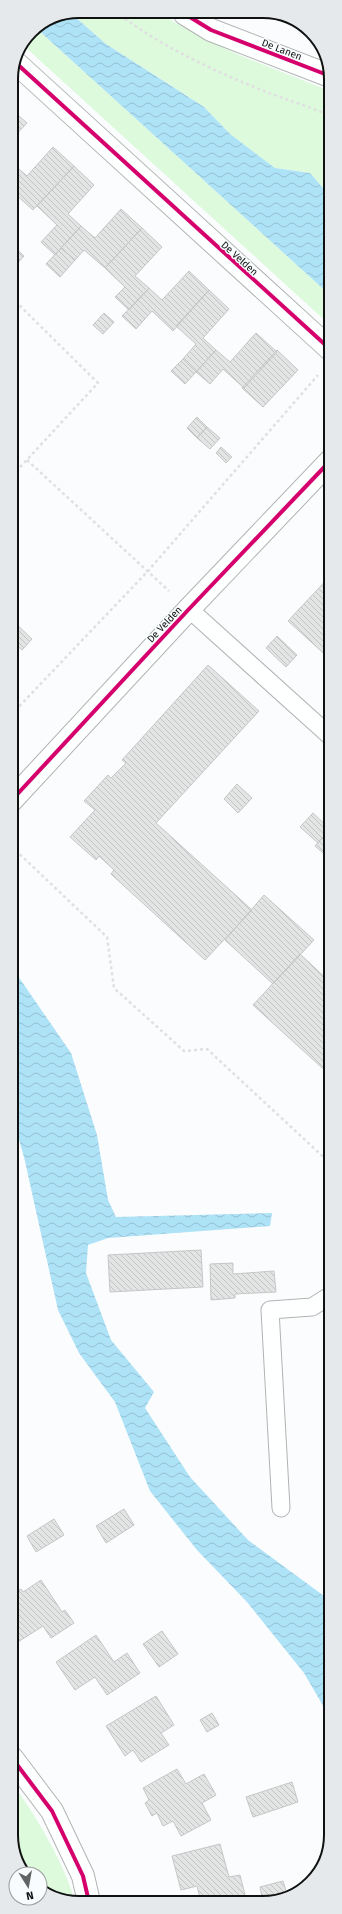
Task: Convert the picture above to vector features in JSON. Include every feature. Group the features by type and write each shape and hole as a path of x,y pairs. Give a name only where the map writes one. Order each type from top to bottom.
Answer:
{"street":[{"name":"De Lanen","path":"192,18 211,30 323,73"},
{"name":"De Velden","path":"19,66 324,345"},
{"name":"De Velden","path":"18,793 189,609 324,467"},
{"path":"18,1766 52,1811 83,1876 88,1896"}],"lane":[{"path":"189,609 324,731"},
{"path":"281,1508 270,1310 312,1308 324,1299"}],"path":[{"path":"124,18 187,57 251,85 324,114"},
{"path":"18,304 98,383 18,470"},
{"path":"18,708 148,571 320,373"},
{"path":"27,460 189,609"},
{"path":"18,853 107,937 114,988 184,1051 207,1049 324,1158"}],"green space":[{"path":"77,18 167,18 203,38 239,55 324,89 324,189 310,173 275,168 230,134 204,107 106,44"},
{"path":"40,32 324,290 324,320 27,48 39,33"},
{"path":"18,1792 30,1809 57,1856 73,1895 48,1888 48,1866 26,1866 21,1854 18,1835"}],"water":[{"path":"77,18 106,44 204,107 230,134 275,168 310,173 324,189 324,290 40,32 60,21"},
{"path":"18,976 71,1053 97,1135 108,1200 116,1217 272,1213 270,1226 108,1238 88,1245 86,1273 111,1340 154,1392 145,1408 190,1477 248,1540 324,1596 324,1708 304,1673 247,1602 197,1550 150,1491 115,1402 79,1353 58,1310 18,1136"}],"building":[{"path":"18,115 27,123 18,133"},
{"path":"53,147 74,166 33,210 18,196 18,168 27,176"},
{"path":"74,166 94,185 68,214 81,226 55,255 41,242 57,225 37,206"},
{"path":"121,209 142,228 105,268 84,250 75,260 61,248 81,226 95,238"},
{"path":"142,228 162,247 135,276 149,288 129,310 115,297 125,287 105,268"},
{"path":"61,248 75,260 60,277 46,264"},
{"path":"18,250 24,256 18,263"},
{"path":"189,271 209,290 173,331 152,311 136,329 122,316 149,288 162,300"},
{"path":"209,290 229,309 203,338 216,350 196,372 183,359 196,344 176,326"},
{"path":"104,313 114,322 103,334 93,325"},
{"path":"256,333 277,352 244,388 223,369 210,384 196,372 216,350 230,362"},
{"path":"277,350 298,370 263,407 242,388"},
{"path":"183,359 196,372 185,384 171,371"},
{"path":"197,417 207,427 197,438 187,428"},
{"path":"207,427 220,438 210,449 197,438"},
{"path":"221,447 232,457 226,463 216,453"},
{"path":"324,582 324,654 288,621"},
{"path":"18,626 32,639 22,650 18,646"},
{"path":"277,636 297,655 286,667 266,648"},
{"path":"208,665 259,711 156,823 252,910 205,960 111,874 114,870 99,856 96,860 70,837 95,810 84,801 108,775 111,778 126,763 122,760"},
{"path":"237,784 252,798 238,813 224,799"},
{"path":"313,813 324,823 324,836 318,843 300,827"},
{"path":"324,836 324,854 315,846"},
{"path":"264,895 314,940 273,984 225,940"},
{"path":"300,954 324,976 324,1070 253,1005"},
{"path":"201,1250 203,1287 110,1292 108,1255"},
{"path":"233,1263 233,1274 274,1271 276,1292 235,1294 235,1298 211,1300 210,1264"},
{"path":"124,1509 134,1525 106,1543 96,1526"},
{"path":"54,1519 64,1535 36,1552 27,1536"},
{"path":"41,1580 62,1612 65,1610 74,1623 51,1638 43,1626 18,1642 18,1591 21,1589 23,1592"},
{"path":"162,1631 178,1654 159,1667 143,1644"},
{"path":"96,1635 114,1662 127,1653 140,1673 107,1695 95,1677 75,1690 56,1662"},
{"path":"156,1696 174,1725 161,1733 169,1745 141,1762 133,1750 125,1756 106,1726"},
{"path":"212,1713 219,1725 207,1732 200,1720"},
{"path":"177,1769 186,1784 204,1774 216,1795 202,1803 211,1820 181,1836 173,1821 163,1826 157,1813 152,1816 145,1803 149,1800 143,1788"},
{"path":"292,1782 298,1802 253,1817 246,1797"},
{"path":"220,1844 229,1877 240,1875 245,1895 200,1896 197,1886 181,1890 172,1856"},
{"path":"283,1881 286,1891 262,1896 260,1887"}],"cycle path":[{"path":"192,18 211,30 323,73"},
{"path":"19,66 324,344"},
{"path":"18,793 189,609 324,467"},
{"path":"18,1766 52,1811 83,1876 88,1896"}]}
